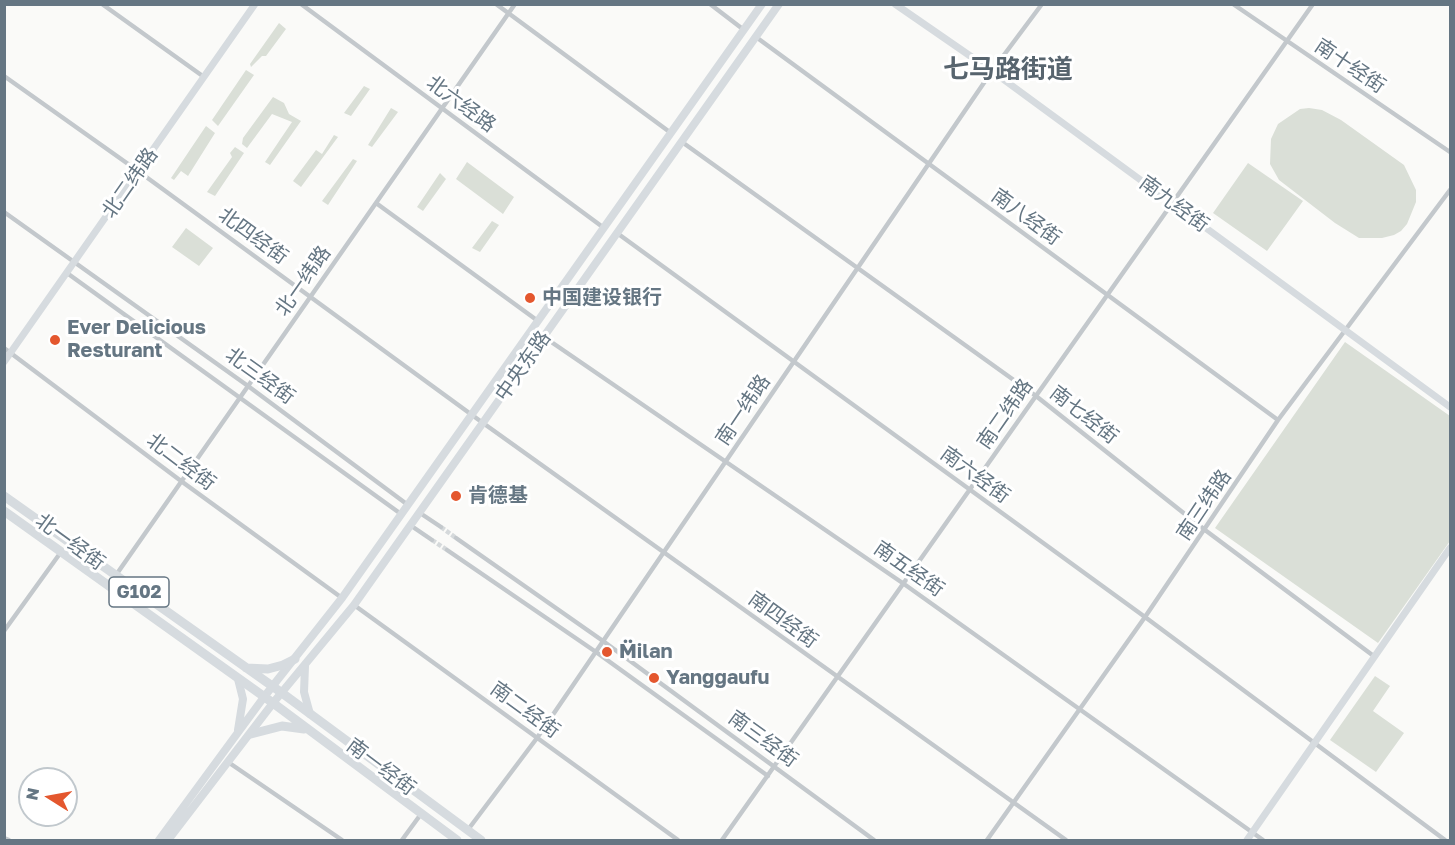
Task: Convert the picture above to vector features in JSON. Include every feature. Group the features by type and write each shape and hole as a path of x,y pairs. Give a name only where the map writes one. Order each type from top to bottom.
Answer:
{"highway":[{"name":"北一经街","path":"4,496 282,693"},
{"name":"北一经街","path":"4,511 273,704"},
{"path":"246,668 268,669 295,659"},
{"name":"南一经街","path":"282,693 481,840"},
{"name":"南一经街","path":"273,704 457,840"},
{"path":"251,734 282,726 308,730"}],"main road":[{"name":"中央东路","path":"159,840 264,697 342,598 762,4"},
{"name":"中央东路","path":"169,840 273,704 354,605 779,4"},
{"path":"306,664 304,692 310,714"},
{"path":"238,679 243,699 238,733"}],"street":[{"path":"102,4 204,77"},
{"name":"北二纬路","path":"4,362 8,351 75,262 255,4"},
{"name":"北六经路","path":"301,4 604,228"},
{"path":"496,4 671,133"},
{"name":"北一纬路","path":"116,575 515,4"},
{"path":"710,4 744,30"},
{"name":"南九经街","path":"895,4 992,71 1450,407"},
{"name":"南一纬路","path":"467,831 537,738 992,71 1042,4"},
{"name":"南十经街","path":"1233,4 1450,152"},
{"name":"南二纬路","path":"722,840 1313,4"},
{"name":"南八经街","path":"756,37 1278,420"},
{"name":"北四经街","path":"4,76 483,423"},
{"name":"南七经街","path":"682,142 1036,396 1205,530 1375,657"},
{"name":"南三纬路","path":"987,840 1145,617 1278,420 1347,332 1450,190"},
{"path":"376,203 538,321"},
{"name":"北三经街","path":"4,212 248,386 408,505"},
{"name":"南六经街","path":"617,233 1145,617 1445,840"},
{"path":"67,273 401,514"},
{"name":"南五经街","path":"544,337 904,584 1263,840"},
{"name":"北二经街","path":"8,351 342,598"},
{"name":"南四经街","path":"483,423 1066,840"},
{"path":"420,513 441,527"},
{"path":"410,525 432,540"},
{"name":"南三经街","path":"456,538 603,641 874,840"},
{"path":"1247,840 1450,548"},
{"path":"447,550 596,652 768,776"},
{"path":"4,631 61,552"},
{"name":"南二经街","path":"354,605 678,840"},
{"path":"228,762 342,840"},
{"path":"402,840 421,814"},
{"path":"4,838 9,840"}],"shaded area":[{"path":"279,23 286,29 266,56 262,56 251,67 250,64"},
{"path":"246,70 254,75 218,126 212,120"},
{"path":"364,86 370,89 351,116 344,113"},
{"path":"273,97 284,103 289,114 301,121 270,165 265,162 292,122 272,114 247,148 242,144 243,138"},
{"path":"391,108 398,112 372,147 368,145"},
{"path":"1300,109 1322,110 1341,120 1404,165 1416,190 1416,202 1407,224 1401,231 1382,238 1359,238 1335,223 1279,180 1270,164 1271,139 1278,124"},
{"path":"206,126 215,133 188,176 181,171 174,180 171,178"},
{"path":"334,135 338,137 301,187 293,181 316,150 322,154"},
{"path":"235,147 244,153 215,196 207,192 232,157 230,153"},
{"path":"353,159 357,161 328,205 322,201"},
{"path":"467,162 514,197 503,214 456,179"},
{"path":"1248,163 1303,201 1267,251 1213,213"},
{"path":"440,173 446,179 423,211 417,207"},
{"path":"492,221 499,225 480,252 472,248"},
{"path":"186,228 213,248 199,266 172,247"},
{"path":"1345,342 1450,416 1450,541 1378,643 1215,528"},
{"path":"1375,676 1390,686 1373,711 1404,733 1376,772 1330,740"}],"tunnel":[{"path":"441,527 456,538"},
{"path":"432,540 447,550"}],"place":[{"name":"中国建设银行","path":"530,298"},
{"name":"Ever Delicious Resturant","path":"55,340"},
{"name":"肯德基","path":"456,496"},
{"name":"M̈ilan","path":"607,652"},
{"name":"Yanggaufu","path":"654,678"}],"district":[{"name":"七马路街道","path":"1008,70"}]}
